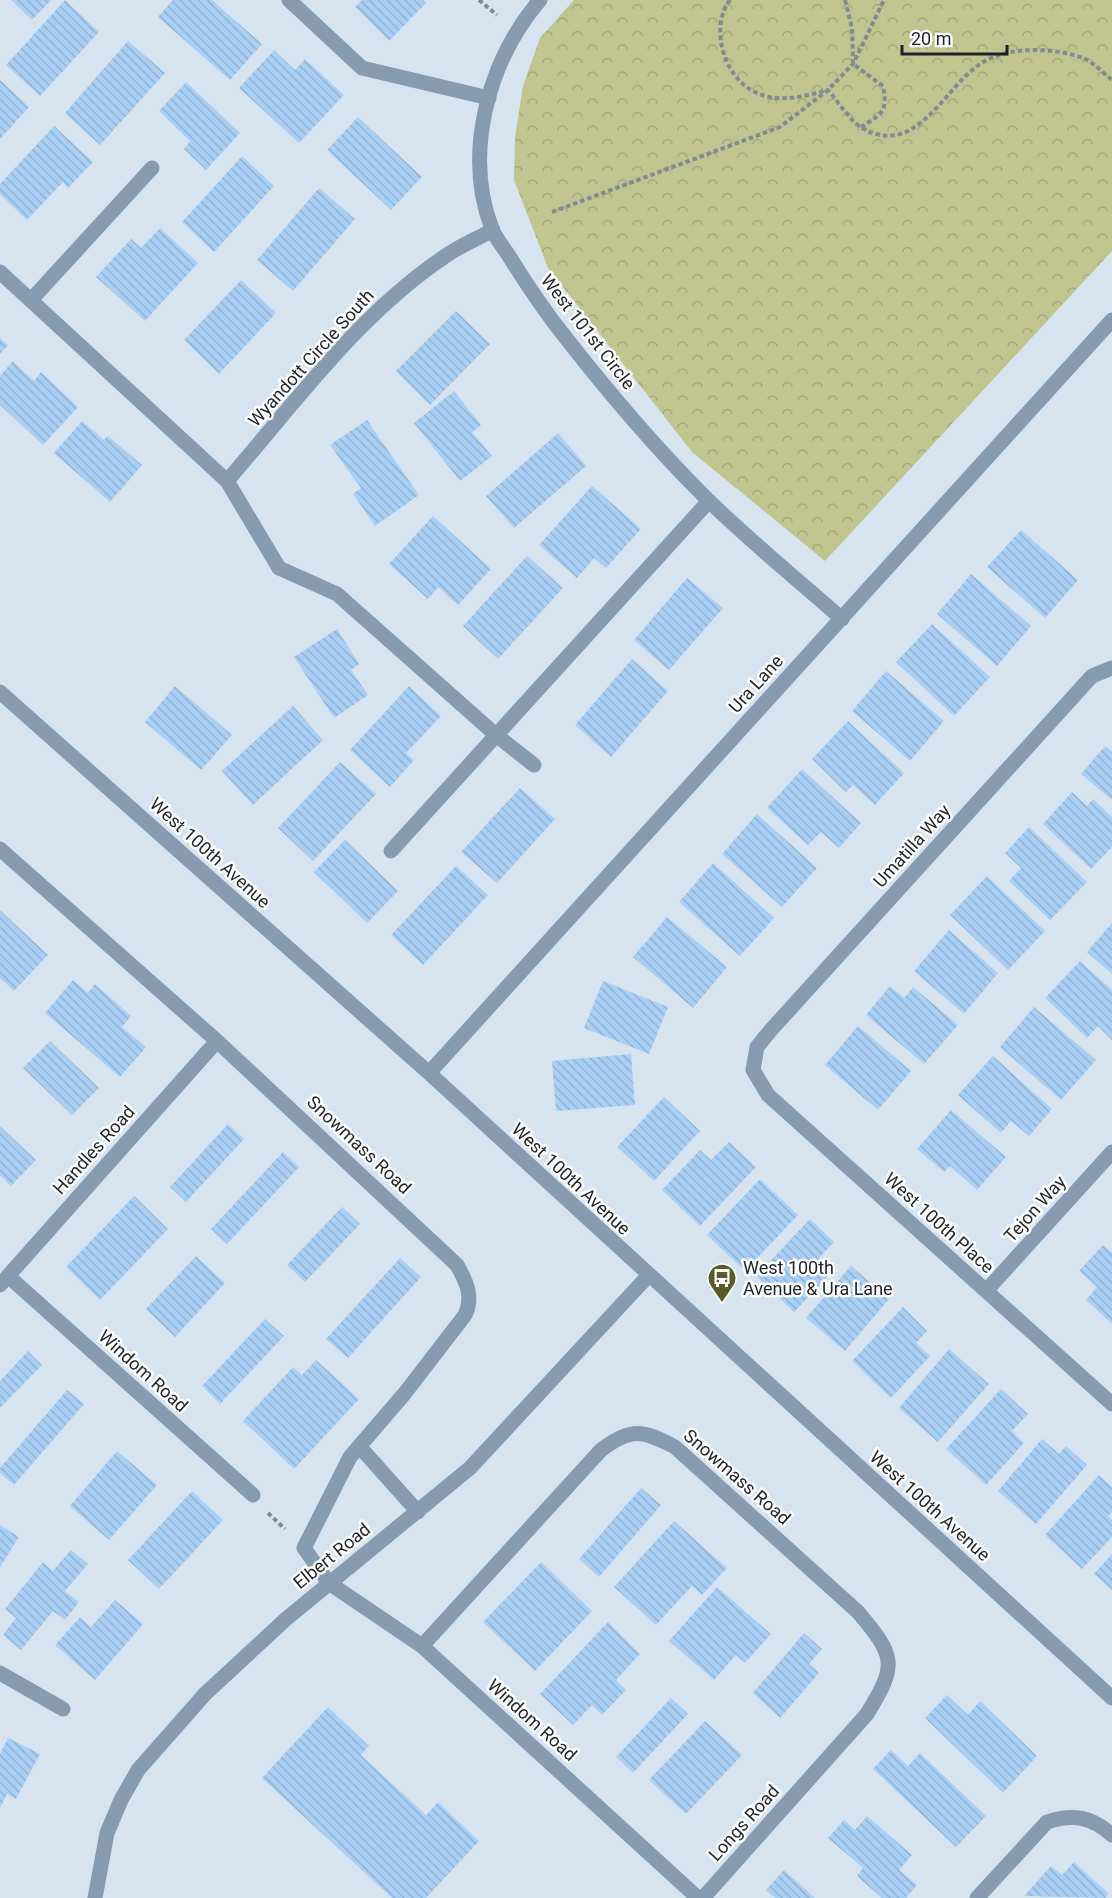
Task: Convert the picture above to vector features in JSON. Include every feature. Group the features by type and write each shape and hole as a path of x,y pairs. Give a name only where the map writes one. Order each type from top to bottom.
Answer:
{"street":[{"path":"289,0 362,68 489,98"},
{"name":"West 101st Circle","path":"540,0 525,18 506,51 483,120 480,156 493,230 538,303 617,403 709,501 842,619"},
{"path":"31,300 152,168"},
{"name":"Wyandott Circle South","path":"227,481 352,337 391,299 445,256 493,230"},
{"path":"0,272 227,481 279,568 337,594 496,735 534,765"},
{"name":"Ura Lane","path":"429,1073 1112,320"},
{"path":"391,851 709,501"},
{"name":"Umatilla Way","path":"753,1062 757,1047 770,1032 1084,684 1102,670 1112,668"},
{"name":"West 100th Avenue","path":"0,692 429,1073 648,1276 1112,1698"},
{"name":"Snowmass Road","path":"0,849 217,1041 444,1251 466,1281 470,1305 465,1315 405,1394 350,1457 320,1511 304,1548"},
{"name":"Handles Road","path":"4,1281 217,1041"},
{"name":"West 100th Place","path":"753,1062 753,1070 768,1095 1112,1404"},
{"name":"Tejon Way","path":"986,1291 1112,1152"},
{"name":"Elbert Road","path":"95,1898 107,1833 121,1800 138,1770 205,1694 239,1660 329,1583 470,1468 648,1276"},
{"name":"Windom Road","path":"4,1281 253,1496"},
{"name":"Snowmass Road","path":"422,1646 601,1450 619,1436 635,1432 652,1435 675,1447 858,1612 880,1638 890,1662 886,1683 867,1714 814,1774"},
{"path":"359,1446 418,1512"},
{"path":"304,1548 329,1583"},
{"name":"Windom Road","path":"329,1583 422,1646 698,1898"},
{"path":"0,1673 63,1709"},
{"name":"Longs Road","path":"703,1898 814,1774"},
{"path":"977,1898 1047,1822 1062,1817 1088,1819 1112,1835"}],"path":[{"path":"730,0 723,8 719,40 732,72 754,92 787,99 828,90"},
{"path":"845,0 852,28 853,64"},
{"path":"552,212 780,127 828,90 853,64 884,0"},
{"path":"828,90 860,127 882,135 907,133 927,120 955,85 981,63 1012,52 1052,51 1084,59 1112,80"},
{"path":"853,64 883,86 886,102 881,115 860,127"},
{"path":"253,1496 304,1548"}],"green space":[{"path":"574,0 1112,0 1112,251 825,561 692,452 548,268 514,180 515,137 523,86 540,38"}],"building":[{"path":"11,0 51,0 32,20"},
{"path":"65,0 99,32 40,96 6,65"},
{"path":"173,0 212,0 262,44 230,80 158,17"},
{"path":"362,0 423,0 426,3 389,41 355,7"},
{"path":"128,41 165,73 100,145 65,113"},
{"path":"274,50 295,70 305,59 344,95 299,143 239,88"},
{"path":"0,80 29,107 0,139"},
{"path":"186,82 240,133 206,170 184,149 190,141 159,111"},
{"path":"358,117 422,177 391,210 327,150"},
{"path":"54,126 93,162 68,188 63,182 27,220 0,194 0,184"},
{"path":"242,156 274,186 214,252 182,222"},
{"path":"319,188 355,219 293,291 257,260"},
{"path":"160,228 198,263 145,321 96,277 131,239 141,248"},
{"path":"241,280 276,313 219,374 184,340"},
{"path":"456,311 490,344 430,405 396,371"},
{"path":"0,338 8,345 0,354"},
{"path":"13,361 34,381 41,372 78,407 43,445 0,405 0,376"},
{"path":"454,391 481,425 472,432 492,456 460,481 414,423"},
{"path":"367,420 419,495 375,526 353,494 361,488 330,445"},
{"path":"82,421 104,440 108,436 142,465 110,502 54,453"},
{"path":"558,433 586,466 514,528 486,496"},
{"path":"592,486 641,529 606,568 594,558 577,578 539,545"},
{"path":"433,516 491,569 458,605 438,587 428,599 389,564"},
{"path":"1021,530 1078,580 1045,618 987,567"},
{"path":"527,556 563,588 498,659 463,626"},
{"path":"971,574 1031,626 997,666 937,614"},
{"path":"687,578 723,608 669,670 634,640"},
{"path":"932,624 990,677 954,716 896,662"},
{"path":"337,629 359,664 351,670 368,695 334,718 294,657"},
{"path":"632,659 668,691 611,757 575,725"},
{"path":"886,671 944,721 910,761 852,711"},
{"path":"175,686 232,735 201,770 145,722"},
{"path":"409,686 441,716 406,753 414,760 390,787 350,750"},
{"path":"293,706 323,740 253,805 222,771"},
{"path":"848,721 904,773 875,805 853,785 846,792 812,759"},
{"path":"1105,746 1112,752 1112,800 1081,774"},
{"path":"340,762 376,794 313,861 278,828"},
{"path":"802,769 861,823 839,848 821,832 808,845 767,808"},
{"path":"520,788 555,819 497,883 461,852"},
{"path":"1072,792 1087,806 1093,799 1112,817 1112,847 1091,869 1043,824"},
{"path":"757,814 817,868 782,907 722,854"},
{"path":"1029,827 1087,882 1050,920 1009,881 1021,868 1005,853"},
{"path":"345,840 398,891 367,923 314,872"},
{"path":"713,863 774,918 740,956 679,902"},
{"path":"456,866 488,895 423,965 391,935"},
{"path":"987,876 1045,931 1008,970 950,915"},
{"path":"0,910 48,955 14,991 0,978"},
{"path":"667,917 727,967 693,1008 633,957"},
{"path":"1112,923 1112,974 1087,952"},
{"path":"949,930 998,973 964,1014 914,971"},
{"path":"1080,961 1112,990 1112,1040 1098,1026 1087,1038 1045,998"},
{"path":"73,980 88,993 95,984 131,1016 122,1027 146,1047 120,1077 45,1013"},
{"path":"603,981 668,1007 649,1054 584,1028"},
{"path":"890,986 904,998 913,987 958,1025 924,1064 866,1015"},
{"path":"1034,1007 1096,1060 1061,1100 1000,1047"},
{"path":"858,1026 911,1071 878,1110 825,1065"},
{"path":"50,1041 99,1088 72,1115 23,1068"},
{"path":"631,1054 635,1105 556,1111 552,1061"},
{"path":"993,1056 1052,1109 1029,1136 1011,1121 1001,1133 958,1095"},
{"path":"664,1097 700,1131 654,1181 617,1147"},
{"path":"951,1110 1006,1157 977,1190 950,1166 944,1172 917,1149"},
{"path":"228,1124 244,1139 186,1202 170,1187"},
{"path":"0,1126 36,1160 11,1186 0,1175"},
{"path":"729,1142 756,1167 700,1226 662,1190 700,1150 711,1160"},
{"path":"283,1152 299,1167 227,1244 211,1229"},
{"path":"760,1179 798,1215 745,1271 707,1235"},
{"path":"134,1196 168,1229 100,1300 66,1267"},
{"path":"342,1207 360,1224 305,1282 287,1265"},
{"path":"810,1219 834,1242 819,1258 833,1271 794,1312 756,1276"},
{"path":"1103,1245 1112,1253 1112,1324 1086,1300 1097,1287 1079,1271"},
{"path":"196,1256 225,1283 175,1337 146,1309"},
{"path":"400,1258 421,1277 348,1358 326,1339"},
{"path":"851,1266 889,1299 845,1351 806,1318"},
{"path":"903,1307 927,1331 916,1343 930,1356 891,1398 852,1361"},
{"path":"265,1319 284,1336 220,1404 202,1386"},
{"path":"949,1349 989,1384 938,1442 899,1408"},
{"path":"28,1351 42,1365 0,1408 0,1381"},
{"path":"316,1360 359,1399 294,1469 243,1421 293,1367 302,1375"},
{"path":"1001,1389 1028,1414 1012,1431 1024,1443 986,1485 946,1449"},
{"path":"67,1390 84,1404 14,1485 0,1473 0,1468"},
{"path":"1042,1439 1059,1454 1066,1446 1087,1465 1036,1524 998,1491"},
{"path":"117,1451 157,1485 109,1540 70,1506"},
{"path":"1099,1475 1112,1487 1112,1512 1108,1516 1112,1520 1112,1537 1082,1569 1045,1535"},
{"path":"641,1488 661,1505 599,1577 579,1559"},
{"path":"192,1491 223,1520 159,1589 128,1560"},
{"path":"674,1521 727,1568 702,1595 692,1586 656,1625 614,1587"},
{"path":"0,1525 19,1537 0,1567"},
{"path":"71,1550 88,1564 65,1591 79,1602 65,1620 53,1611 21,1650 3,1635 16,1618 5,1609 43,1562 53,1571"},
{"path":"1112,1554 1112,1590 1094,1574"},
{"path":"541,1562 592,1611 535,1671 483,1622"},
{"path":"717,1587 771,1634 745,1663 736,1655 714,1680 669,1641"},
{"path":"115,1600 143,1624 95,1680 55,1645 80,1617 91,1627"},
{"path":"608,1622 640,1654 616,1680 626,1690 602,1715 592,1705 573,1725 540,1694"},
{"path":"804,1633 822,1649 809,1664 819,1673 780,1718 753,1693"},
{"path":"947,1695 968,1715 980,1701 1037,1756 1003,1793 925,1718"},
{"path":"671,1698 688,1714 633,1773 616,1757"},
{"path":"328,1707 369,1746 361,1755 426,1815 438,1802 479,1841 426,1898 392,1898 262,1778"},
{"path":"705,1721 742,1755 686,1814 649,1780"},
{"path":"8,1738 40,1754 16,1799 7,1794 0,1808 0,1754"},
{"path":"891,1750 908,1766 920,1753 986,1816 956,1847 873,1769"},
{"path":"867,1816 912,1855 899,1870 917,1885 906,1898 882,1898 857,1876 863,1868 828,1838 844,1820 855,1830"},
{"path":"1074,1862 1109,1894 1105,1898 1024,1896 1051,1866 1062,1875"},
{"path":"784,1870 815,1898 775,1898 766,1890"}],"place":[{"name":"West 100th Avenue & Ura Lane","path":"722,1304"}]}
